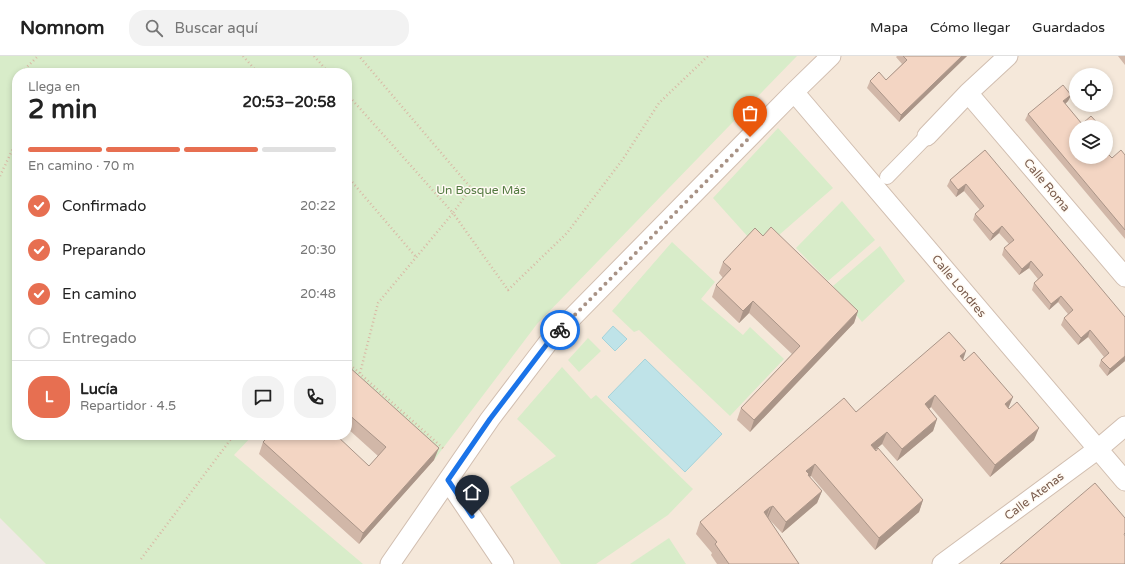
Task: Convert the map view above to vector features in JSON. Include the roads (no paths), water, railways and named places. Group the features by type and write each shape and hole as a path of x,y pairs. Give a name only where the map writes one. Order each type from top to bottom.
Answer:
{"street":[{"path":"390,564 490,419 550,340 831,56"},
{"path":"887,178 968,93 1008,56"},
{"name":"Calle Londres","path":"794,92 1125,481"},
{"name":"Calle Roma","path":"968,93 1125,277"},
{"name":"Calle Atenas","path":"942,564 1098,449 1125,426"},
{"path":"448,480 504,564"}],"water":[{"path":"613,326 627,339 615,351 602,338"},
{"path":"645,359 722,434 685,472 608,397"}],"park label":[{"name":"Un Bosque Más","path":"481,190"}]}
